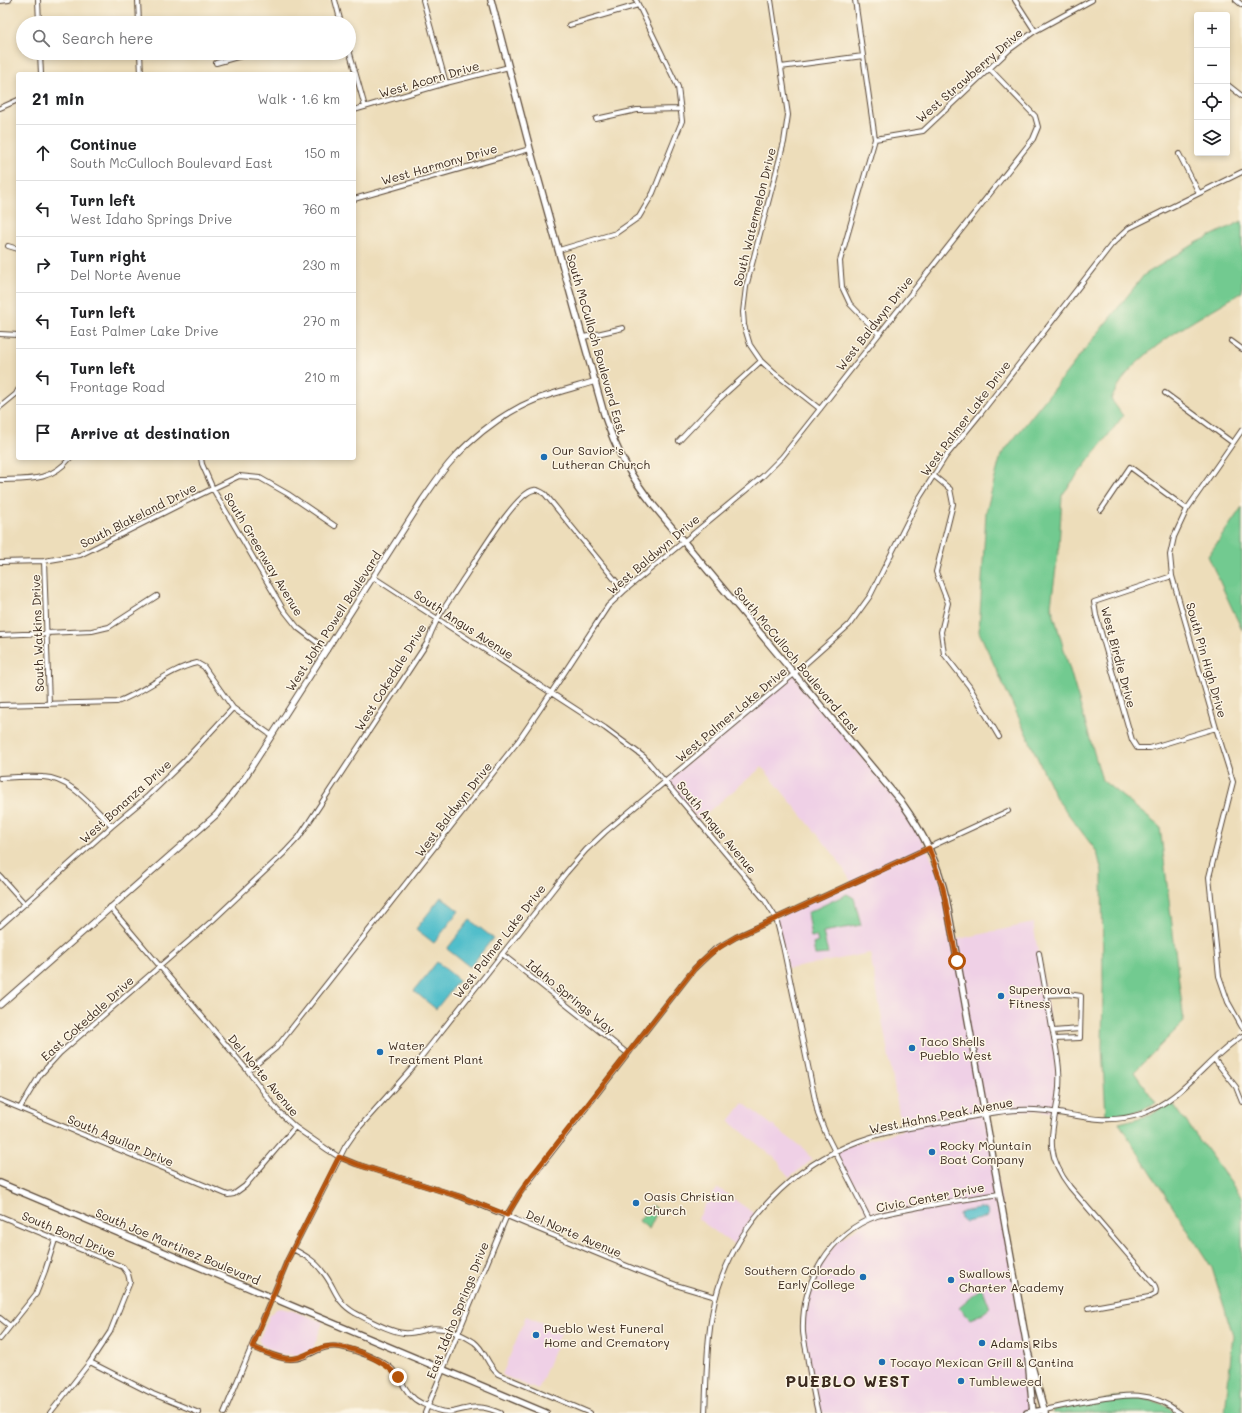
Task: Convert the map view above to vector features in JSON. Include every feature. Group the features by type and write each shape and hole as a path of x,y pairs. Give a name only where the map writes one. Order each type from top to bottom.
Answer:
{"main road":[{"name":"South McCulloch Boulevard East","path":"490,0 530,149 610,431 625,465 641,490 902,803 914,820 929,848 946,898 1028,1352 1045,1411"},
{"name":"South Joe Martinez Boulevard","path":"0,1184 546,1413"},
{"name":"South McCulloch Boulevard East","path":"1028,1352 1031,1413"},
{"path":"1031,1413 1045,1411"}],"street":[{"path":"0,1 9,0"},
{"path":"38,0 39,16"},
{"path":"138,0 139,16"},
{"path":"335,0 339,16"},
{"path":"423,0 446,83"},
{"path":"559,250 616,233 639,217 653,193 682,121 678,87 636,0"},
{"name":"South Watermelon Drive","path":"771,0 788,115 784,142 746,288 744,300 744,325 750,345 760,361 820,409"},
{"path":"855,0 875,139 840,262 842,287 850,304 878,333"},
{"path":"1015,0 1035,31"},
{"name":"West Strawberry Drive","path":"875,139 923,131 1009,50 1035,31 1092,0"},
{"path":"1236,0 1242,5"},
{"path":"570,25 638,5"},
{"path":"780,67 863,56"},
{"path":"40,60 41,72"},
{"path":"140,60 141,72"},
{"path":"216,63 227,60"},
{"path":"352,60 355,72"},
{"name":"West Acorn Drive","path":"356,109 446,83 509,67"},
{"name":"West Baldwyn Drive","path":"248,1072 276,1048 498,769 551,693 604,611 624,590 684,542 770,469 790,448 878,333 1033,139 1038,127 1034,116 989,68"},
{"path":"356,75 365,107"},
{"path":"1230,87 1242,96"},
{"path":"0,108 16,101"},
{"path":"596,120 637,110 681,109"},
{"name":"West Harmony Drive","path":"356,197 530,149"},
{"path":"1179,154 1199,193"},
{"name":"West Palmer Lake Drive","path":"224,1413 293,1249 339,1157 356,1131 409,1072 566,873 586,850 605,832 794,674 848,625 861,610 874,587 933,474 1112,244 1129,228 1242,172"},
{"path":"8,246 16,248"},
{"path":"584,337 623,328"},
{"path":"0,334 16,335"},
{"path":"1231,342 1242,349"},
{"path":"679,441 717,400 760,361"},
{"name":"West John Powell Boulevard","path":"0,1005 216,815 244,779 373,577 452,459 499,420 526,404 550,394 596,381"},
{"path":"1165,393 1233,443"},
{"path":"0,407 16,394"},
{"name":"South Pin High Drive","path":"1242,430 1187,509 1174,537 1170,555 1172,576 1233,782 1209,877 1219,976 1228,1002 1242,1027"},
{"path":"0,480 35,479 52,474 68,460"},
{"name":"South Greenway Avenue","path":"201,460 213,489 286,613 304,633 326,650"},
{"path":"1100,510 1130,467 1187,509"},
{"path":"933,474 950,489 953,504 936,572 948,603 941,632 944,654 969,686 999,737"},
{"name":"South Blakeland Drive","path":"0,562 44,561 80,555 239,476 260,478 288,494 335,526"},
{"name":"West Cokedale Drive","path":"159,966 213,920 284,854 299,837 427,643 437,620 496,529 515,505 533,490 541,491 550,500 624,590"},
{"name":"South Watkins Drive","path":"44,561 49,704"},
{"name":"West Birdie Drive","path":"1172,576 1094,602 1096,615 1132,740 1137,748 1150,748 1216,728"},
{"name":"South Angus Avenue","path":"373,577 630,745 644,757 666,781 764,899 776,918 788,966 816,1108 824,1129 869,1219"},
{"path":"0,635 47,632 92,632 109,626 157,596"},
{"path":"0,706 117,702 129,698 185,666 197,663 204,668 233,708 271,735"},
{"name":"West Bonanza Drive","path":"0,926 178,768 233,708"},
{"path":"0,778 44,777 60,781 75,790 112,826"},
{"name":"East Idaho Springs Drive","path":"425,1413 507,1215 527,1182 627,1053 706,956 736,937 1008,812"},
{"path":"0,876 25,904"},
{"name":"Del Norte Avenue","path":"110,907 248,1072 277,1110 295,1127 339,1157 356,1164 455,1195 507,1215 636,1270 679,1286 716,1297"},
{"path":"1038,953 1053,1031 1059,1079 1052,1129 1051,1147 1054,1161 1062,1175 1154,1284 1156,1290 1155,1294 1149,1297 1088,1308"},
{"name":"Idaho Springs Way","path":"502,954 627,1053"},
{"name":"East Cokedale Drive","path":"20,1108 40,1075 60,1053 159,966"},
{"path":"1046,995 1068,994 1081,996 1080,1038 1054,1039"},
{"path":"1053,1031 1080,1029"},
{"name":"West Hahns Peak Avenue","path":"706,1413 708,1346 711,1320 716,1297 723,1276 734,1252 756,1217 773,1197 793,1179 811,1166 835,1152 859,1141 880,1135 985,1114 1025,1110 1101,1120 1117,1119 1142,1113 1158,1106 1179,1091 1224,1049 1242,1036"},
{"path":"1214,1058 1236,1087 1242,1102"},
{"name":"South Aguilar Drive","path":"0,1100 228,1195 234,1194 245,1186 295,1127"},
{"name":"Civic Center Drive","path":"818,1413 804,1332 804,1314 808,1291 816,1270 829,1251 844,1236 869,1219 883,1214 999,1194"},
{"name":"South Bond Drive","path":"0,1216 123,1267 128,1274 130,1282 110,1332 90,1362"},
{"path":"0,1339 36,1294 46,1271 55,1240"},
{"path":"293,1249 309,1258 320,1267 336,1296 354,1313 399,1332 410,1333 436,1328 458,1334 477,1345 494,1371 498,1374 590,1413"},
{"path":"0,1318 10,1326"},
{"path":"252,1347 279,1357 291,1359 302,1357 324,1348 338,1347 352,1350 389,1366 411,1396 428,1406 447,1412 478,1406 489,1408 500,1413"},
{"path":"50,1413 90,1362 153,1394 199,1413"},
{"path":"1045,1411 1113,1396 1131,1394 1154,1398 1180,1413"}],"shaded area":[{"path":"794,674 909,814 938,871 954,940 1033,923 1059,1071 1055,1113 1037,1110 986,1114 1027,1349 1033,1413 818,1413 804,1342 804,1314 815,1273 836,1243 869,1219 835,1152 848,1146 902,1130 870,953 788,969 776,918 852,883 836,857 762,767 698,820 666,781"},
{"path":"743,1103 805,1150 812,1160 789,1178 777,1160 729,1121"},
{"path":"718,1188 755,1214 734,1245 698,1219 706,1203"},
{"path":"281,1308 323,1322 313,1349 296,1355 281,1355 260,1344 259,1339 270,1315 275,1309"},
{"path":"526,1316 562,1331 538,1390 502,1375"}],"green space":[{"path":"1242,221 1242,292 1165,340 1137,363 1125,376 1111,399 1123,416 1062,495 1059,546 1051,605 1102,780 1160,827 1184,1022 1134,1072 1156,1103 1129,1114 1106,1116 1102,1047 1102,872 1097,852 1056,798 979,632 986,512 1001,455 1144,275 1196,243"},
{"path":"1242,507 1242,630 1208,556"},
{"path":"847,894 854,898 861,925 823,932 828,954 815,955 813,944 818,942 816,936 811,937 807,913"},
{"path":"1171,1101 1242,1198 1242,1413 1225,1413 1233,1335 1212,1268 1119,1123 1151,1115"},
{"path":"651,1205 658,1210 649,1229 639,1221"},
{"path":"981,1288 990,1308 982,1314 970,1319 959,1307"},
{"path":"1125,1396 1146,1399 1164,1405 1176,1413 1052,1413 1053,1410"}],"water":[{"path":"441,897 459,911 434,943 416,929"},
{"path":"470,920 493,938 470,967 447,949"},
{"path":"437,962 459,980 436,1009 414,991"},
{"path":"984,1208 987,1209 988,1216 985,1218 965,1222 960,1219 959,1214 962,1212"}],"place":[{"name":"Our Savior's Lutheran Church","path":"544,457"},
{"name":"Supernova Fitness","path":"1001,996"},
{"name":"Taco Shells Pueblo West","path":"912,1048"},
{"name":"Water Treatment Plant","path":"380,1052"},
{"name":"Rocky Mountain Boat Company","path":"932,1152"},
{"name":"Oasis Christian Church","path":"636,1203"},
{"name":"Southern Colorado Early College","path":"863,1277"},
{"name":"Swallows Charter Academy","path":"951,1280"},
{"name":"Pueblo West Funeral Home and Crematory","path":"536,1335"},
{"name":"Adams Ribs","path":"982,1343"},
{"name":"Tocayo Mexican Grill & Cantina","path":"882,1362"},
{"name":"Tumbleweed","path":"961,1381"}],"district":[{"name":"PUEBLO WEST","path":"848,1380"}],"route":[{"path":"398,1377 392,1369 385,1364 363,1354 344,1348 324,1348 302,1357 286,1359 252,1347 288,1259 339,1157 356,1164 443,1190 507,1215 527,1182 627,1053 706,956 736,937 929,848 946,898 957,961"}]}
